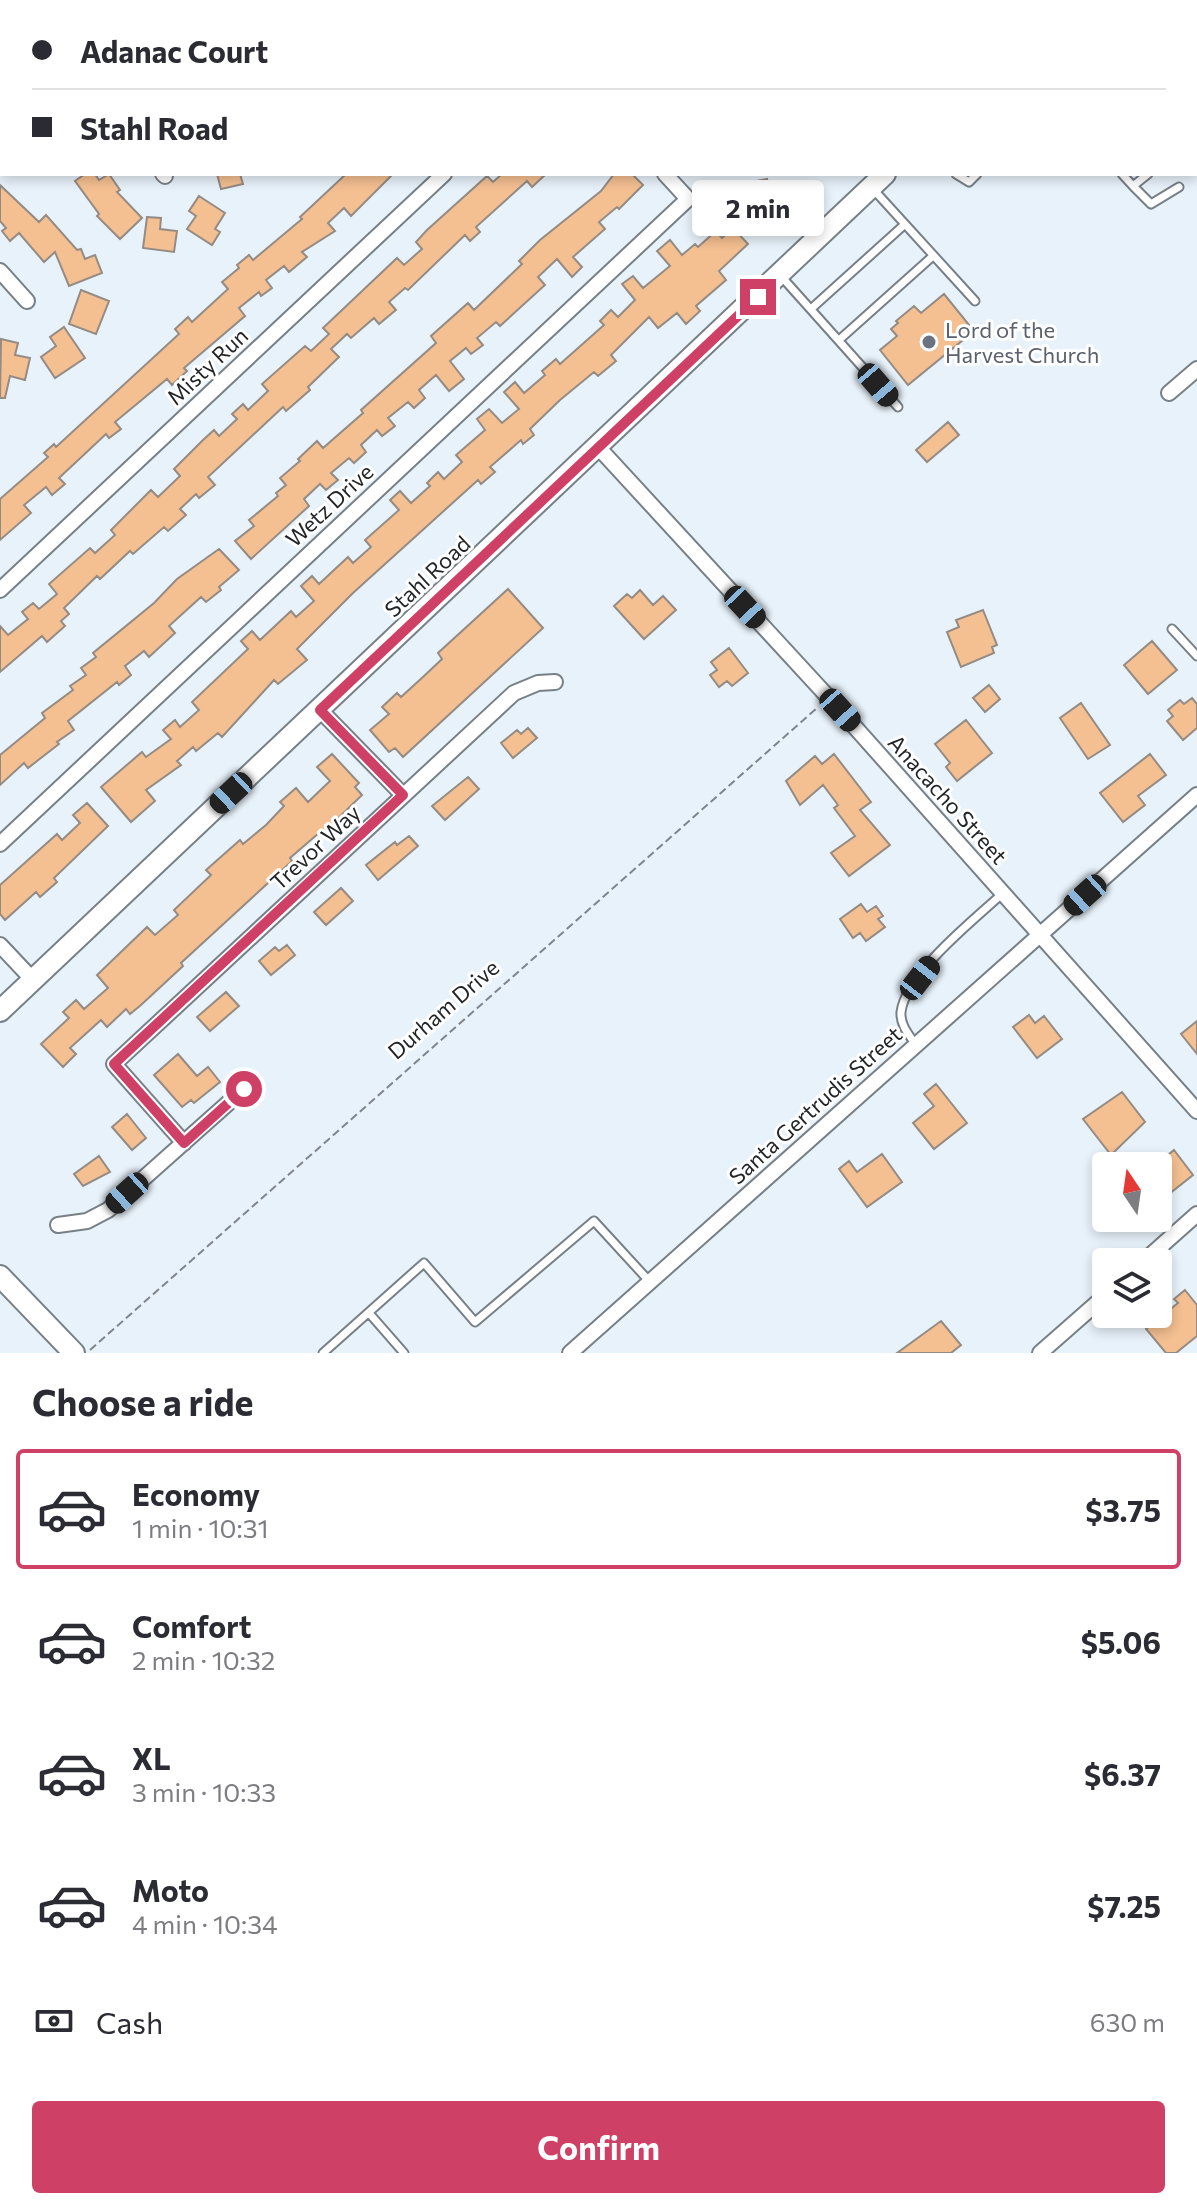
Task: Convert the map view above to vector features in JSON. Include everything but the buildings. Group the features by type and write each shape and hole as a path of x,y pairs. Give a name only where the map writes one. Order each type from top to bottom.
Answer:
{"street":[{"name":"Misty Run","path":"0,590 442,176"},
{"name":"Wetz Drive","path":"0,844 688,199 667,176"},
{"name":"Stahl Road","path":"0,1011 878,181"},
{"path":"0,271 27,301"},
{"path":"1169,393 1197,369"},
{"name":"Anacacho Street","path":"598,447 829,698 1197,1111"},
{"name":"Trevor Way","path":"184,1143 114,1064 514,693 538,683 555,682"},
{"path":"320,710 403,795"},
{"name":"Santa Gertrudis Street","path":"570,1353 1197,795"},
{"path":"0,945 33,980"},
{"path":"58,1225 87,1221 108,1210 244,1089"},
{"path":"1159,1248 1197,1214"},
{"path":"0,1276 74,1353"},
{"path":"1040,1353 1092,1307"}],"lane":[{"path":"1124,176 1151,204 1179,187"},
{"path":"1133,186 1146,176"},
{"path":"878,181 904,225 975,301"},
{"path":"812,308 904,225"},
{"path":"839,340 933,256"},
{"path":"780,275 898,407"},
{"path":"1172,629 1197,656"},
{"path":"916,1045 904,1028 901,1013 908,993 931,963 1003,893"},
{"path":"323,1353 424,1263 475,1322 594,1221 650,1282"},
{"path":"369,1313 404,1353"}],"path":[{"name":"Durham Drive","path":"86,1353 829,698"}],"place":[{"name":"Lord of the Harvest Church","path":"929,342"}],"route":[{"path":"244,1089 184,1143 114,1064 403,795 320,710 758,297"}]}
